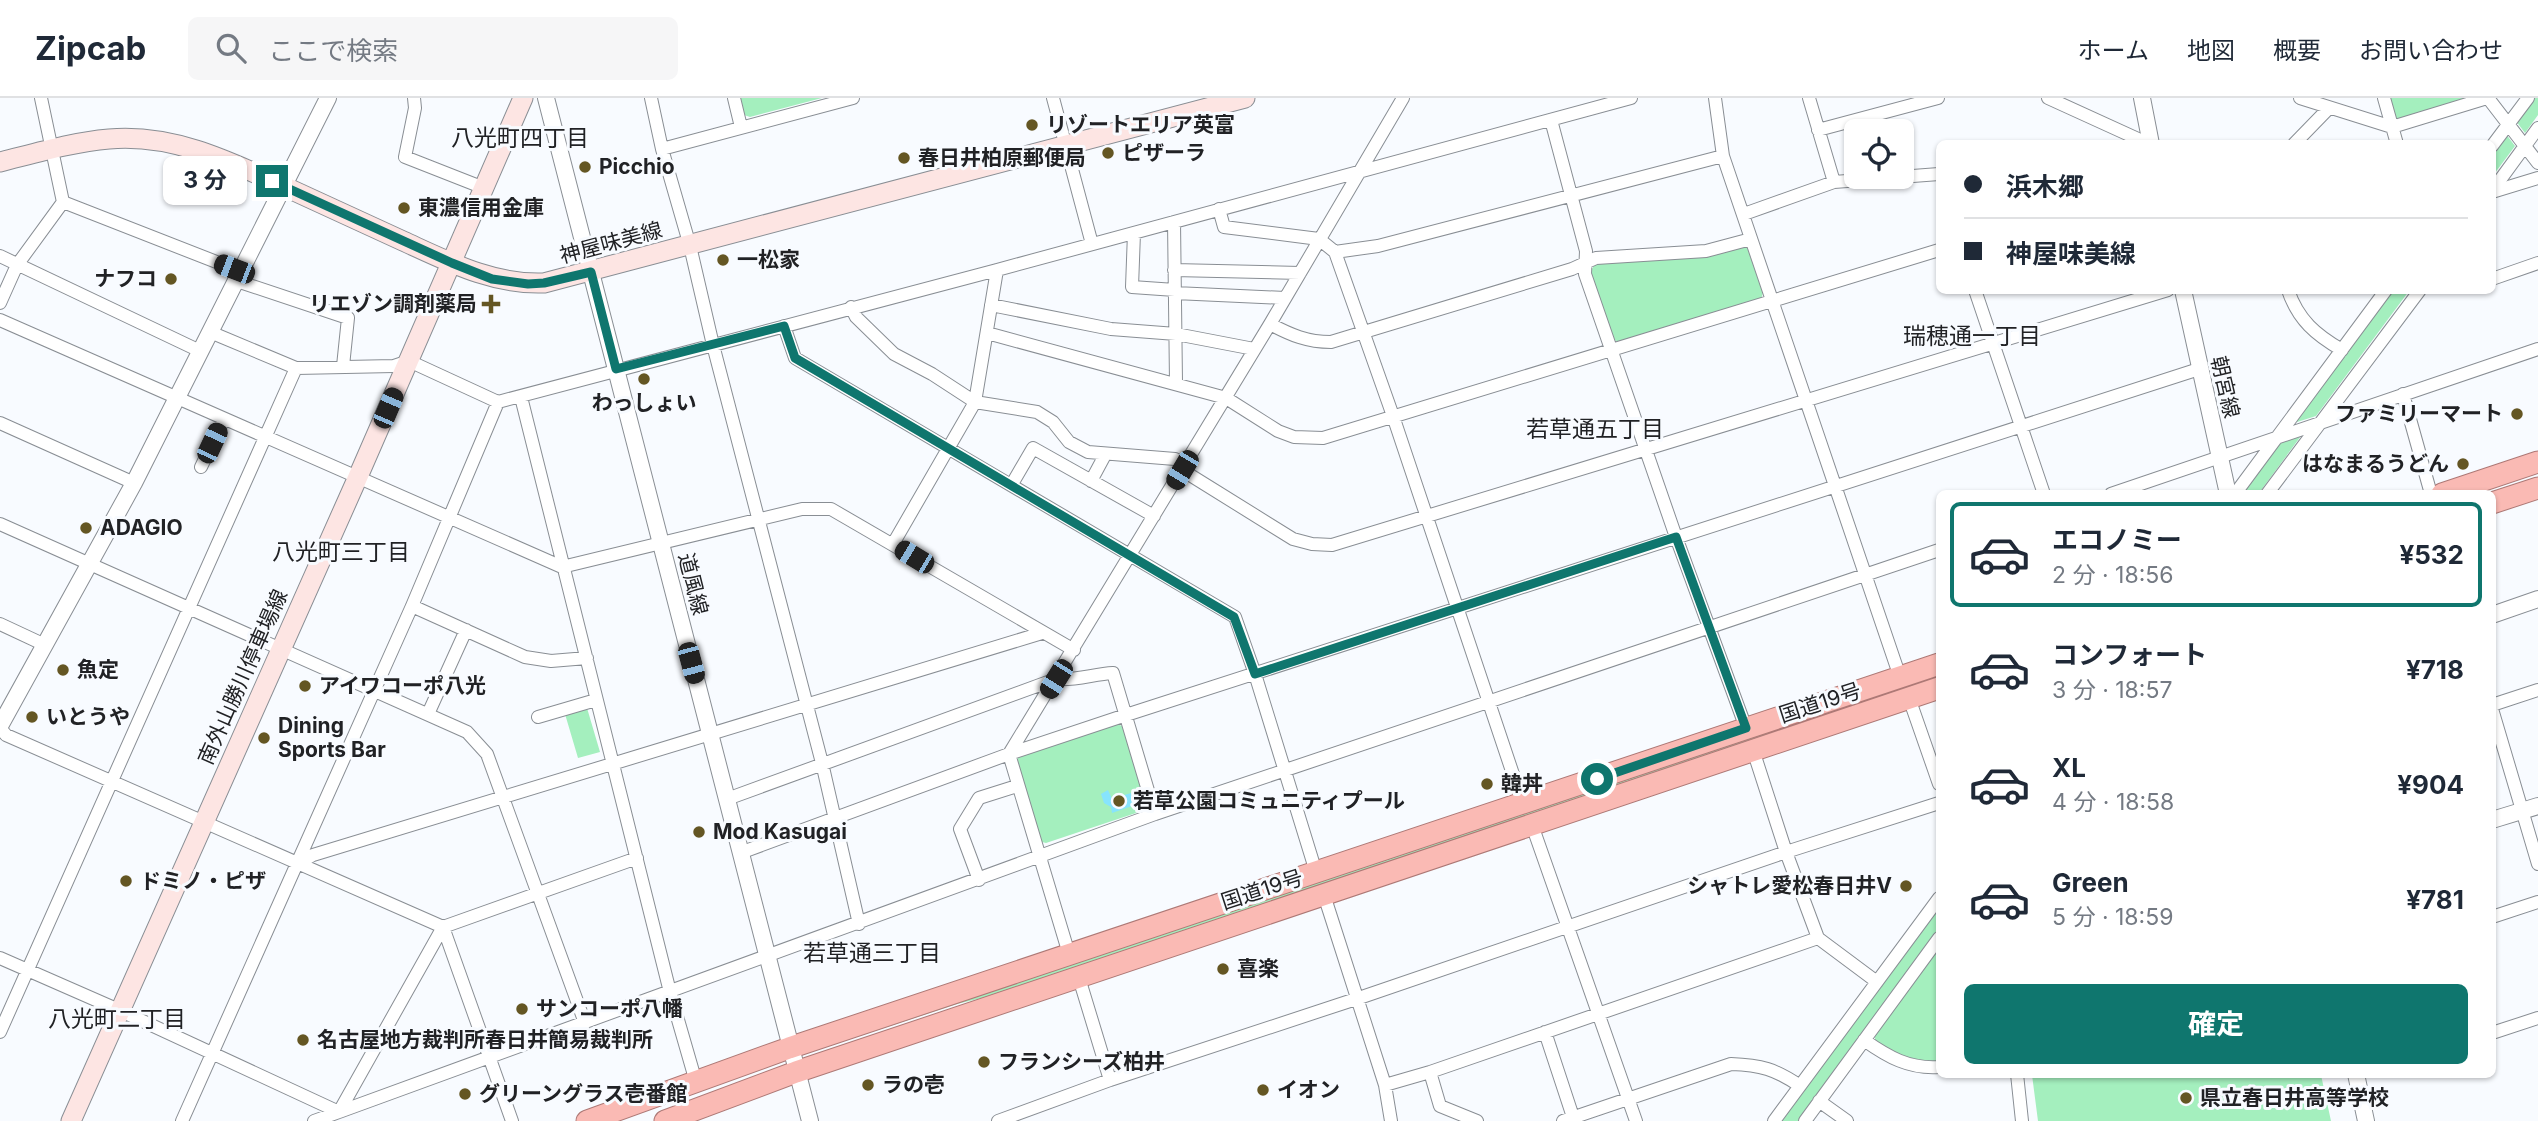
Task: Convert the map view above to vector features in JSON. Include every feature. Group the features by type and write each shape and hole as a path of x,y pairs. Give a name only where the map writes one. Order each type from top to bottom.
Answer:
{"highway":[{"path":"2454,490 2538,462"},
{"path":"2496,502 2538,488"},
{"name":"国道19号","path":"587,1121 789,1048 1936,665"},
{"name":"国道19号","path":"665,1121 701,1115 796,1072 1936,689"}],"main road":[{"name":"南外山勝川停車場線","path":"71,1121 357,479 523,98"},
{"name":"神屋味美線","path":"0,162 110,139 164,142 209,154 492,279 528,284 564,280 1245,98"}],"street":[{"path":"0,303 17,265 63,202 41,98"},
{"path":"414,98 415,108 405,157 484,188"},
{"name":"道風線","path":"546,98 810,1121"},
{"path":"651,98 822,764 859,924"},
{"path":"734,98 741,127"},
{"path":"662,149 853,98"},
{"path":"1054,98 1092,244"},
{"path":"1069,954 1009,754 1226,398 1403,98"},
{"path":"210,332 296,368 394,366 409,361 498,402 1631,98"},
{"path":"1715,98 1723,156 1900,677"},
{"path":"1809,98 1833,182"},
{"path":"1818,130 1938,98"},
{"path":"2048,98 2141,140"},
{"path":"2142,98 2149,140"},
{"path":"2300,98 2392,127 2488,98 2538,163"},
{"path":"2384,98 2396,140"},
{"path":"2496,141 2528,98"},
{"path":"323,100 285,187 134,483 0,727 6,735 111,783 204,821 443,928 512,1121"},
{"path":"2298,140 2329,108"},
{"path":"1551,120 1586,251 1585,274 1676,537 1746,728"},
{"path":"2496,186 2538,128"},
{"path":"1335,252 1378,246 1723,156"},
{"path":"1744,214 1833,182 1936,177"},
{"path":"2496,190 2538,178"},
{"path":"63,202 239,276 348,318 342,366"},
{"path":"1219,209 1224,227 1319,239 1335,252 1393,415 1523,804"},
{"path":"1174,222 1176,382"},
{"path":"1134,233 1132,287 1285,298"},
{"path":"1270,324 1311,342 1331,342 1572,269 1595,257 1706,251 1751,239"},
{"path":"987,333 1176,382 1226,398 1278,431 1294,437 1323,438 1936,251"},
{"path":"0,256 200,351"},
{"path":"2496,278 2538,262"},
{"path":"893,544 975,402 997,270"},
{"path":"1174,270 1300,273"},
{"path":"1976,294 2043,490"},
{"path":"851,307 856,317 894,354 932,374 975,402 1037,412 1053,422 1069,442 1088,452 1175,458 1183,468 1293,538 1312,544 1332,545 2155,294"},
{"name":"朝宮線","path":"2184,294 2227,490"},
{"path":"2289,294 2295,310 2305,324 2342,350"},
{"path":"2238,490 2383,294"},
{"path":"2270,490 2417,294"},
{"path":"991,305 1111,329 1176,334 1254,349"},
{"path":"0,320 562,567 802,509 831,509 1074,650"},
{"path":"784,326 795,358 1234,617 1255,674 1316,872"},
{"path":"2123,490 2538,349"},
{"path":"0,1032 296,368"},
{"path":"740,853 1009,754 1126,715 2199,369"},
{"path":"2403,394 2430,490"},
{"path":"521,397 670,992 696,1082"},
{"path":"182,1121 412,607 498,402"},
{"path":"201,467 224,419"},
{"path":"0,424 134,483"},
{"path":"1012,484 1033,448 1154,516"},
{"path":"1091,481 1105,455"},
{"path":"0,524 428,714 467,732 477,740 487,754 585,1023"},
{"path":"314,1121 341,1117 488,1057 1155,814 1936,551"},
{"path":"2496,614 2538,599"},
{"path":"412,607 525,657 551,661 587,658"},
{"path":"0,624 45,645"},
{"path":"428,714 466,630"},
{"path":"299,864 313,855 1041,633"},
{"path":"727,799 1056,679 1067,680 1113,673 1155,814"},
{"path":"2496,706 2538,690"},
{"path":"1909,698 1936,776"},
{"path":"538,717 596,700"},
{"path":"2496,721 2538,864"},
{"path":"1753,750 1786,852 1818,938 1877,982"},
{"path":"979,880 960,829 979,798 1017,786"},
{"path":"998,1121 1012,1119 1110,1080 1936,804"},
{"path":"2496,819 2538,806"},
{"path":"1532,825 1636,1121"},
{"path":"341,1117 443,928 636,858"},
{"path":"1324,895 1385,1085 1391,1121"},
{"path":"1774,1121 1936,902"},
{"path":"2496,916 2538,902"},
{"path":"1385,1085 1430,1072 1818,938"},
{"path":"1805,1121 1936,942"},
{"path":"0,958 213,1053 341,1117"},
{"path":"1079,978 1110,1080"},
{"path":"2496,1032 2538,1018"},
{"path":"1545,1032 1577,1119 1731,1064 1757,1065 1781,1073 1800,1086"},
{"path":"1864,1040 1902,1063 1917,1067 1936,1067"},
{"path":"1430,1072 1440,1106 1477,1121"},
{"path":"2017,1078 2022,1121"},
{"path":"2358,1078 2366,1121"},
{"path":"1819,1101 1847,1121"}],"green space":[{"path":"740,98 822,98 750,117 744,115"},
{"path":"2389,98 2473,98 2403,120 2395,118"},
{"path":"2533,98 2538,98 2538,115 2525,133 2516,121"},
{"path":"2506,134 2515,146 2496,172 2496,148"},
{"path":"1742,244 1747,247 1763,293 1761,299 1619,342 1614,340 1590,272 1597,261"},
{"path":"2389,294 2407,294 2316,416 2294,423"},
{"path":"2301,436 2261,490 2245,490 2277,444"},
{"path":"1936,674 1936,679 1002,993 957,1004 826,1047"},
{"path":"587,708 600,752 578,758 565,714"},
{"path":"1117,724 1122,726 1148,806 1145,810 1046,843 1042,842 1016,761 1020,754"},
{"path":"1936,910 1936,932 1798,1121 1781,1121"},
{"path":"1936,952 1936,1063 1898,1054 1875,1040 1875,1035"},
{"name":"県立春日井高等学校","path":"2032,1078 2322,1078 2331,1121 2038,1121"}],"water":[{"name":"若草公園コミュニティプール","path":"1108,790 1112,799 1131,793 1135,805 1112,813 1111,807 1104,803 1101,794"}],"place":[{"name":"リゾートエリア英富","path":"1032,125"},
{"name":"ピザーラ","path":"1108,153"},
{"name":"春日井柏原郵便局","path":"904,158"},
{"name":"Picchio","path":"585,167"},
{"name":"東濃信用金庫","path":"404,208"},
{"name":"一松家","path":"723,260"},
{"name":"ナフコ","path":"171,279"},
{"name":"リエゾン調剤薬局","path":"491,304"},
{"name":"わっしょい","path":"644,379"},
{"name":"ファミリーマート","path":"2517,414"},
{"name":"はなまるうどん","path":"2463,464"},
{"name":"ADAGIO","path":"86,528"},
{"name":"魚定","path":"63,670"},
{"name":"アイワコーポ八光","path":"305,686"},
{"name":"いとうや","path":"32,717"},
{"name":"Dining Sports Bar","path":"264,738"},
{"name":"韓丼","path":"1487,784"},
{"name":"若草公園コミュニティプール","path":"1119,801"},
{"name":"Mod Kasugai","path":"699,832"},
{"name":"ドミノ・ピザ","path":"126,881"},
{"name":"シャトレ愛松春日井V","path":"1906,886"},
{"name":"喜楽","path":"1223,969"},
{"name":"サンコーポ八幡","path":"522,1009"},
{"name":"名古屋地方裁判所春日井簡易裁判所","path":"303,1040"},
{"name":"フランシーズ柏井","path":"984,1062"},
{"name":"ラの壱","path":"868,1085"},
{"name":"イオン","path":"1263,1090"},
{"name":"グリーングラス壱番館","path":"465,1094"},
{"name":"県立春日井高等学校","path":"2186,1098"}],"district":[{"name":"八光町四丁目","path":"520,138"},
{"name":"瑞穂通一丁目","path":"1972,336"},
{"name":"若草通五丁目","path":"1595,429"},
{"name":"八光町三丁目","path":"341,552"},
{"name":"若草通三丁目","path":"872,953"},
{"name":"八光町二丁目","path":"117,1019"}],"route":[{"path":"272,181 492,279 528,284 544,283 591,272 616,369 784,326 795,358 1234,617 1255,674 1676,537 1746,728 1597,779"}]}
